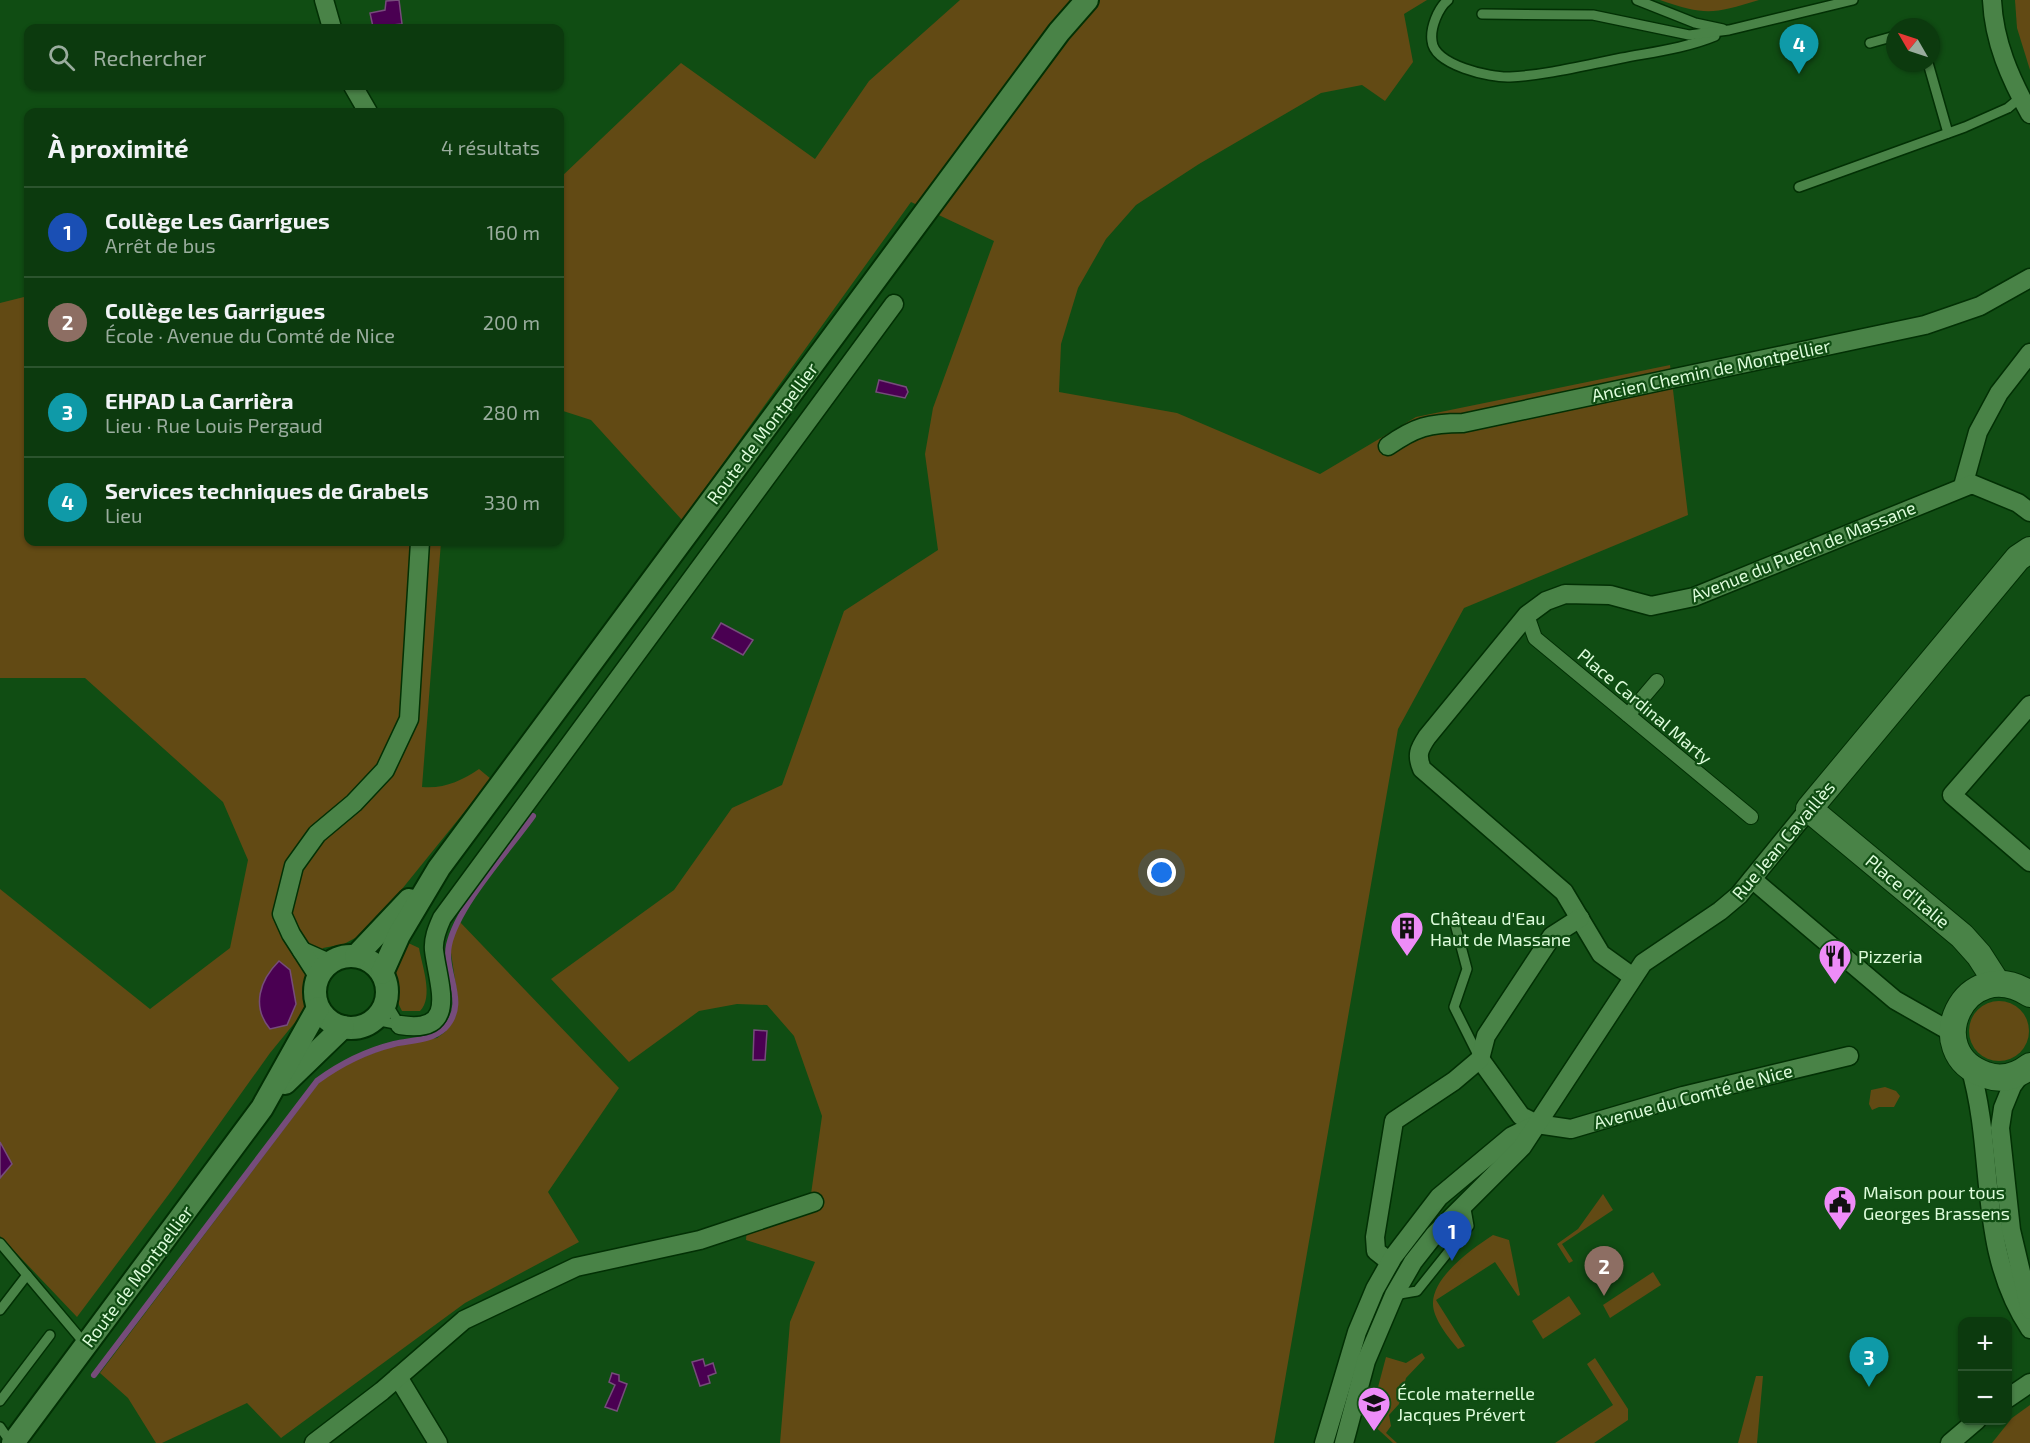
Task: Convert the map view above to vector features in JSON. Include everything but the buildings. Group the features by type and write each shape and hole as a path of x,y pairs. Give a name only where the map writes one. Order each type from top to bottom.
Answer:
{"main road":[{"name":"Rue Jean Cavaillès","path":"1809,809 2018,558 2030,550"},
{"name":"Place d'Italie","path":"1809,809 1962,936 2019,989"},
{"name":"Place d'Italie","path":"1953,1033 1958,1008 1966,997 1978,989 2019,989"},
{"path":"1953,1033 1957,1051 1970,1067 1990,1077 2002,1078 2026,1069"}],"street":[{"path":"324,0 331,24"},
{"name":"Route de Montpellier","path":"382,973 399,934 439,868 1059,33 1087,0"},
{"path":"1992,0 1994,23 2002,57 2030,114"},
{"path":"355,90 366,108"},
{"name":"Ancien Chemin de Montpellier","path":"1388,446 1426,424 1463,423 1925,324 1980,306 2030,278"},
{"path":"400,1025 415,1027 426,1025 436,1018 442,1007 443,995 434,948 436,932 442,918 894,304"},
{"path":"2030,353 1999,393 1978,432 1963,486 1972,484 2018,503 2030,512"},
{"name":"Avenue du Puech de Massane","path":"1633,977 1601,954 1564,892 1422,769 1417,759 1420,748 1427,737 1527,615 1546,601 1565,594 1610,595 1651,606 1694,597 1963,486"},
{"path":"324,969 302,951 282,914 294,866 317,834 354,803 385,770 409,719 420,546"},
{"name":"Place Cardinal Marty","path":"1527,615 1535,638 1751,817"},
{"path":"1628,715 1657,681"},
{"path":"2030,705 1952,795 2030,862"},
{"name":"Rue Jean Cavaillès","path":"1537,1124 1642,963 1739,896 1809,809"},
{"name":"Route de Montpellier","path":"356,956 439,868"},
{"path":"1752,879 1895,1000 1953,1033"},
{"path":"1390,1262 1376,1251 1375,1237 1394,1121 1454,1081 1480,1059 1486,1036 1551,936 1580,918"},
{"path":"346,956 356,956 371,961 382,973 386,982 380,1011 354,1028 343,1027 328,1020 318,1008 315,992 324,969 346,956"},
{"name":"Route de Montpellier","path":"12,1443 262,1108 318,1008"},
{"name":"Route de Montpellier","path":"262,1108 343,1027"},
{"name":"Avenue du Comté de Nice","path":"1537,1124 1571,1130 1694,1094 1849,1056"},
{"path":"1480,1059 1521,1116 1537,1124"},
{"path":"1970,1067 1978,1102 1993,1238 2014,1305 2030,1329"},
{"path":"2026,1069 2012,1086 2000,1128 2011,1230 2030,1310"},
{"path":"1344,1443 1366,1361 1394,1295 1413,1262 1465,1203 1522,1147 1537,1124"},
{"path":"1324,1443 1333,1403 1357,1332 1375,1289 1390,1262 1439,1197 1507,1140 1537,1124"},
{"path":"314,1443 398,1377 464,1320 576,1268 700,1240 814,1202"},
{"path":"398,1377 438,1443"},
{"path":"2012,1395 2030,1383"},
{"path":"1950,1443 1971,1425"}],"lane":[{"path":"1448,0 1441,6 1433,29 1432,43 1440,56 1454,65 1508,77 1675,48 1729,30"},
{"path":"1637,0 1695,23 1729,30"},
{"path":"1482,14 1593,15 1689,35 1729,30 1853,0"},
{"path":"1870,43 1886,39"},
{"path":"1931,72 1948,133"},
{"path":"1799,187 1948,133 2008,108 2021,97"},
{"path":"1454,920 1467,969 1454,1007 1480,1059"},
{"path":"380,1011 400,1025"},
{"path":"380,1011 400,1025"},
{"path":"0,1243 86,1345"},
{"path":"0,1310 27,1275"},
{"path":"0,1401 50,1335"},
{"path":"0,1427 12,1443"}],"shaded area":[{"path":"399,0 402,24 372,24 370,13 385,10 386,1"},
{"path":"960,0 1427,0 1404,14 1413,62 1385,101 1362,85 1321,93 1199,164 1136,205 1106,239 1078,288 1061,344 1059,392 1177,413 1320,474 1416,417 1670,365 1688,515 1464,608 1398,729 1274,1443 780,1443 790,1322 815,1262 746,1240 748,1214 811,1194 822,1116 794,1036 767,1005 737,1004 699,1011 629,1062 551,979 674,890 732,808 782,785 844,611 938,550 925,454 933,408 994,241 911,202 682,520 591,420 564,411 564,174 681,63 815,159 869,81"},
{"path":"1660,0 1759,0 1731,8 1699,11"},
{"path":"2015,0 2030,0 2030,70 2017,28"},
{"path":"24,297 24,546 441,546 422,787 438,787 452,783 479,769 491,779 368,931 344,944 323,948 305,976 306,1009 270,1053 175,1186 77,1317 0,1236 0,889 150,1009 230,948 248,860 223,802 85,678 0,678 0,303"},
{"path":"879,380 906,387 908,392 905,398 876,392"},
{"path":"721,623 753,640 743,655 712,638"},
{"path":"459,921 619,1088 548,1192 579,1242 465,1303 281,1438 247,1403 162,1443 156,1443 128,1398 100,1373 318,1084 338,1066 399,1044 437,1038 445,1032 455,1018 458,1000 450,946"},
{"path":"404,941 419,948 427,990 424,1005 420,1011 402,1011 398,1002 395,976"},
{"path":"279,961 290,970 296,1004 287,1025 270,1029 261,1011 260,994 267,976"},
{"path":"1993,1001 2005,1001 2016,1006 2024,1014 2029,1031 2027,1043 2016,1056 2005,1061 1993,1061 1982,1056 1974,1048 1969,1037 1969,1025 1974,1014 1982,1006"},
{"path":"754,1030 767,1031 765,1060 753,1060"},
{"path":"1885,1087 1896,1091 1900,1096 1894,1107 1879,1107 1872,1110 1869,1104 1871,1090"},
{"path":"0,1142 12,1164 0,1178"},
{"path":"1603,1194 1613,1210 1562,1244 1573,1261 1569,1263 1557,1244 1578,1229"},
{"path":"1493,1235 1509,1240 1520,1295 1518,1296 1495,1262 1436,1300 1465,1346 1458,1349 1436,1316 1433,1304 1434,1294 1455,1264"},
{"path":"1653,1272 1661,1285 1610,1318 1603,1305"},
{"path":"1569,1296 1581,1314 1543,1339 1532,1321"},
{"path":"1422,1353 1425,1358 1406,1378 1399,1404 1389,1415 1391,1426 1386,1433 1397,1443 1393,1443 1369,1421 1386,1357 1406,1363"},
{"path":"1595,1358 1628,1409 1628,1420 1594,1443 1555,1443 1613,1405 1587,1364"},
{"path":"703,1359 705,1366 713,1363 716,1373 708,1376 710,1383 700,1386 692,1362"},
{"path":"612,1373 619,1375 619,1381 627,1384 617,1411 605,1407 615,1385 609,1382"},
{"path":"1756,1376 1763,1376 1757,1443 1738,1443"},
{"path":"2030,1405 2030,1443 1992,1443 2006,1425 2012,1425 2012,1418"}],"waterway":[{"path":"94,1375 317,1081 363,1054 394,1044 427,1038 445,1028 455,1008 448,956 454,929 473,896 533,816"}],"place":[{"name":"Services techniques de Grabels","path":"1799,74"},
{"name":"Château d'Eau Haut de Massane","path":"1407,957"},
{"name":"Pizzeria","path":"1835,985"},
{"name":"Maison pour tous Georges Brassens","path":"1840,1231"},
{"name":"Collège Les Garrigues","path":"1452,1261"},
{"name":"Collège les Garrigues","path":"1604,1296"},
{"name":"EHPAD La Carrièra","path":"1869,1387"},
{"name":"École maternelle Jacques Prévert","path":"1374,1432"}]}
